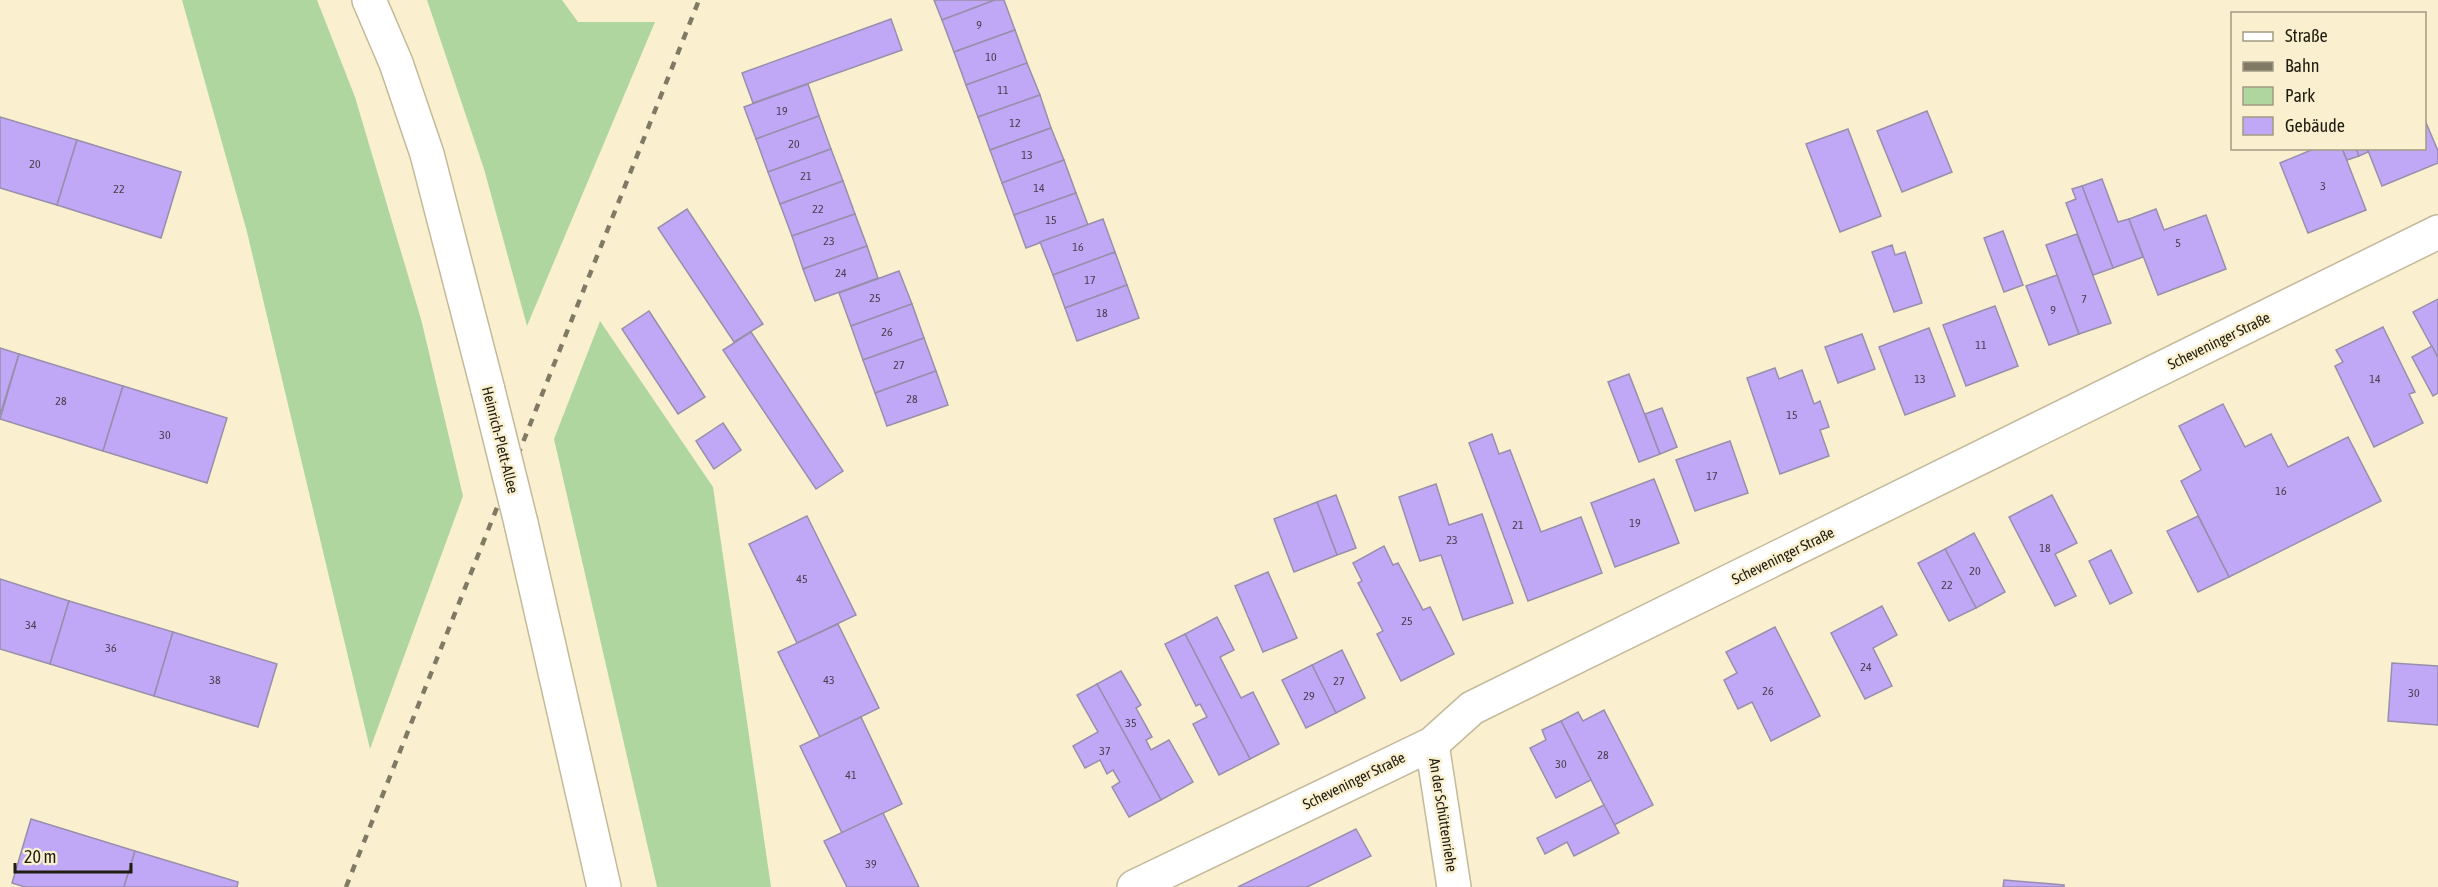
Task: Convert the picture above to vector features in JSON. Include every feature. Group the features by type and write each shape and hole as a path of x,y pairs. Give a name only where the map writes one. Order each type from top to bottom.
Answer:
{"street":[{"name":"Heinrich-Plett-Allee","path":"369,0 396,63 427,154 521,523 604,887"},
{"name":"Scheveninger Straße","path":"1134,887 1432,744 1472,708 2438,232"},
{"name":"An der Schüttenriehe","path":"1432,744 1454,887"}],"green space":[{"path":"182,0 317,0 355,97 421,319 463,496 370,749 247,232"},
{"path":"427,0 562,0 578,22 655,22 527,326 484,169"},
{"path":"600,321 713,487 771,887 657,887 554,439"}],"building":[{"path":"934,0 995,0 942,20"},
{"path":"995,0 1004,0 1015,30 954,52 942,20"},
{"path":"891,19 902,50 753,103 742,73"},
{"path":"1015,30 1027,63 966,85 954,52"},
{"path":"1027,63 1040,95 978,117 966,85"},
{"path":"808,84 819,116 756,139 744,107"},
{"path":"1040,95 1051,128 990,150 978,117"},
{"path":"1927,111 1952,172 1902,192 1877,131"},
{"path":"819,116 831,149 768,172 756,139"},
{"path":"0,117 77,140 57,205 0,188"},
{"path":"2426,123 2438,151 2438,163 2382,186 2368,150 2426,150"},
{"path":"1051,128 1064,160 1002,183 990,150"},
{"path":"1848,129 1881,216 1840,232 1806,144"},
{"path":"77,140 181,172 161,238 57,205"},
{"path":"831,149 843,181 780,204 768,172"},
{"path":"2311,150 2343,150 2366,210 2308,233 2280,163"},
{"path":"2343,150 2357,150 2359,156 2347,160"},
{"path":"2357,150 2368,150 2368,152 2359,156"},
{"path":"1064,160 1076,193 1014,215 1002,183"},
{"path":"2102,179 2118,222 2129,219 2143,257 2113,268 2082,186"},
{"path":"843,181 855,214 792,236 780,204"},
{"path":"2082,186 2113,268 2093,275 2066,203 2076,199 2072,189"},
{"path":"1076,193 1088,225 1026,248 1014,215"},
{"path":"687,209 763,324 734,342 658,228"},
{"path":"2156,209 2164,230 2206,215 2226,269 2158,295 2129,219"},
{"path":"855,214 867,246 803,269 792,236"},
{"path":"1103,219 1115,252 1053,275 1040,242"},
{"path":"2003,231 2023,285 2004,292 1984,238"},
{"path":"2077,234 2111,323 2079,334 2046,245"},
{"path":"1892,245 1895,255 1905,252 1922,303 1894,312 1872,252"},
{"path":"867,246 878,278 815,301 803,269"},
{"path":"1115,252 1127,285 1065,308 1053,275"},
{"path":"899,271 912,304 851,326 839,293"},
{"path":"2057,275 2079,334 2049,345 2026,286"},
{"path":"1127,285 1139,318 1077,341 1065,308"},
{"path":"2438,299 2438,358 2413,312"},
{"path":"912,304 924,338 863,360 851,326"},
{"path":"1995,306 2018,366 1966,386 1943,325"},
{"path":"649,311 705,397 678,414 622,329"},
{"path":"2383,327 2415,392 2409,394 2423,423 2374,447 2335,366 2343,362 2336,350"},
{"path":"1929,328 1955,396 1905,415 1879,347"},
{"path":"751,332 843,471 816,489 723,350"},
{"path":"1862,334 1875,369 1838,383 1825,347"},
{"path":"924,338 936,371 875,393 863,360"},
{"path":"2432,346 2438,358 2438,393 2433,396 2412,357"},
{"path":"0,348 19,354 0,415"},
{"path":"19,354 123,386 103,451 0,419"},
{"path":"1775,368 1779,379 1802,370 1814,404 1820,401 1829,427 1820,430 1829,456 1780,474 1747,378"},
{"path":"936,371 948,405 887,426 875,393"},
{"path":"1629,374 1660,454 1639,462 1608,382"},
{"path":"123,386 227,418 207,483 103,451"},
{"path":"2223,404 2245,447 2271,434 2288,467 2348,437 2381,501 2229,577 2181,481 2201,470 2179,426"},
{"path":"1662,408 1677,447 1660,454 1645,414"},
{"path":"723,423 741,450 714,469 696,441"},
{"path":"1492,434 1499,454 1510,450 1541,532 1581,517 1602,573 1528,601 1469,443"},
{"path":"1730,441 1748,493 1695,511 1676,460"},
{"path":"1654,479 1679,543 1615,567 1591,503"},
{"path":"1436,484 1449,525 1482,514 1513,603 1463,620 1441,555 1420,561 1399,497"},
{"path":"1336,495 1356,548 1337,555 1317,502"},
{"path":"2052,495 2077,543 2055,554 2076,596 2055,606 2009,517"},
{"path":"1317,502 1337,555 1294,572 1274,519"},
{"path":"807,516 856,615 797,643 749,544"},
{"path":"2198,516 2229,577 2198,592 2167,531"},
{"path":"1974,533 2005,592 1976,608 1945,549"},
{"path":"1384,546 1393,565 1398,563 1423,610 1430,607 1454,654 1401,681 1377,634 1383,631 1358,583 1362,581 1353,563"},
{"path":"1945,549 1976,608 1949,621 1918,563"},
{"path":"2111,550 2132,593 2110,604 2089,561"},
{"path":"1268,572 1297,638 1263,652 1235,586"},
{"path":"0,579 69,601 50,664 0,649"},
{"path":"69,601 173,632 154,696 50,664"},
{"path":"1882,606 1897,635 1873,648 1892,686 1865,699 1831,633"},
{"path":"1217,617 1234,650 1220,657 1241,698 1253,692 1279,744 1250,759 1185,634"},
{"path":"838,624 879,708 820,737 778,652"},
{"path":"1775,627 1820,716 1771,741 1752,702 1738,709 1724,680 1737,673 1726,652"},
{"path":"173,632 277,664 258,727 154,696"},
{"path":"1185,634 1250,759 1219,775 1193,724 1207,717 1200,704 1196,706 1165,644"},
{"path":"1342,650 1365,698 1336,713 1312,665"},
{"path":"2392,663 2438,666 2438,725 2388,721"},
{"path":"1312,665 1336,713 1306,728 1282,680"},
{"path":"1121,671 1141,705 1136,708 1152,737 1146,740 1151,750 1169,740 1193,782 1161,800 1097,684"},
{"path":"1097,684 1161,800 1129,817 1112,787 1120,782 1113,770 1107,774 1100,760 1085,768 1073,746 1098,732 1077,695"},
{"path":"1604,710 1653,805 1614,825 1561,721 1578,712 1583,721"},
{"path":"861,717 902,804 842,833 800,746"},
{"path":"1561,721 1591,780 1556,798 1530,748 1546,740 1542,730"},
{"path":"1604,805 1619,833 1574,856 1567,842 1545,854 1537,838"},
{"path":"883,813 919,887 847,887 824,841"},
{"path":"31,819 135,851 124,887 25,887 12,883"},
{"path":"1356,829 1371,856 1307,887 1238,887"},
{"path":"135,851 238,882 237,887 124,887"},
{"path":"2004,880 2064,885 2064,887 2003,887"}],"railway":[{"path":"346,887 699,0"}]}
